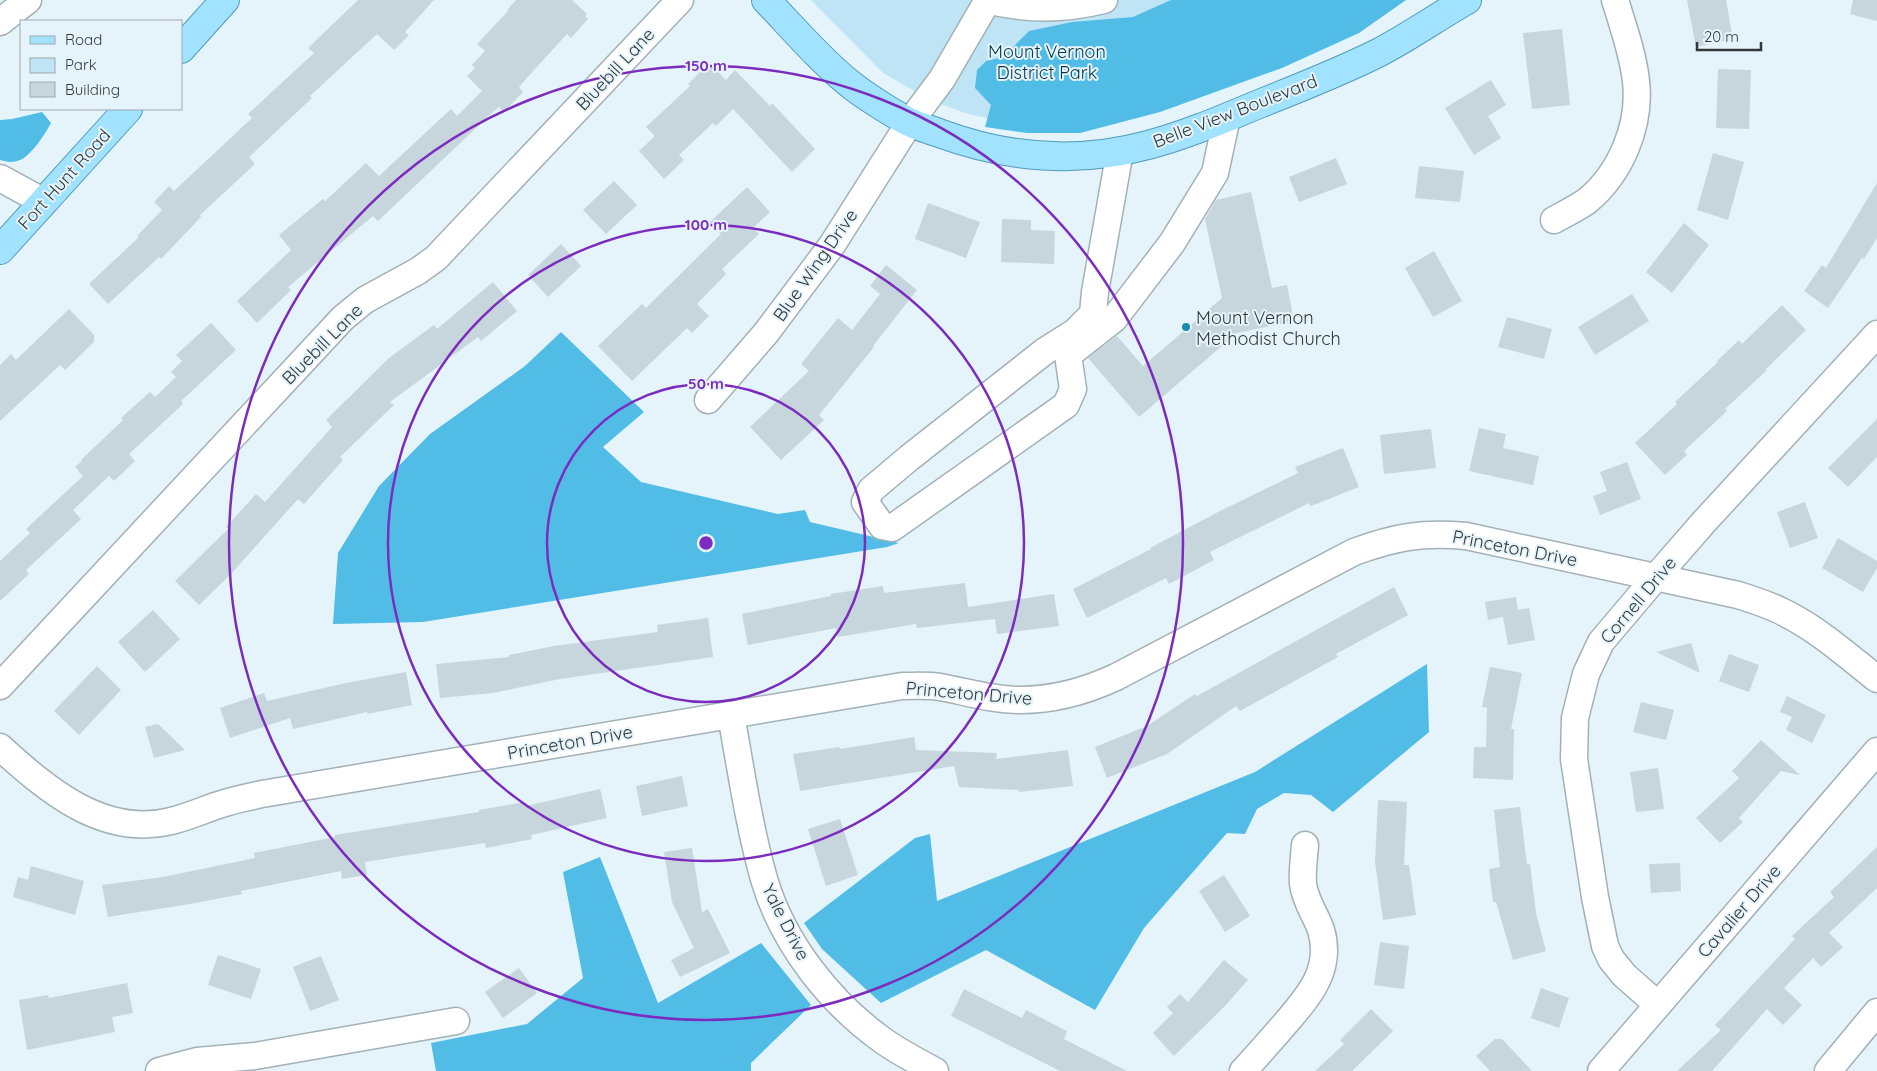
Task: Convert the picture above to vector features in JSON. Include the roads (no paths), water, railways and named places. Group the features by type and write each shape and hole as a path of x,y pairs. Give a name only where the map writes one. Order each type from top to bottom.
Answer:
{"main road":[{"path":"182,48 225,0"},
{"name":"Belle View Boulevard","path":"766,0 812,49 850,84 910,122 967,144 1018,154 1055,156 1084,156 1148,145 1227,117 1380,52 1467,0"},
{"name":"Fort Hunt Road","path":"0,250 127,110"}],"street":[{"path":"0,22 28,0"},
{"name":"Bluebill Lane","path":"0,686 343,318 365,300 418,271 436,258 680,0"},
{"path":"987,0 1021,7 1049,9 1079,6 1104,0"},
{"name":"Blue Wing Drive","path":"708,400 766,333 832,245 910,122 942,79 987,0"},
{"path":"1554,220 1586,202 1599,189 1615,168 1626,147 1633,127 1636,114 1636,79 1625,30 1614,0"},
{"path":"1120,151 1092,314 1074,332 1045,351 871,490 865,502 882,526 892,528 1066,404 1073,390 1068,355 1114,319 1172,243 1215,173 1227,117"},
{"path":"0,178 44,202"},
{"name":"Cornell Drive","path":"1658,1005 1624,975 1611,959 1605,946 1577,785 1574,740 1575,718 1586,674 1601,642 1656,577 1703,523 1877,334"},
{"name":"Princeton Drive","path":"0,748 58,796 80,808 108,819 132,824 157,824 172,821 225,802 262,794 902,686 938,687 994,698 1019,700 1045,698 1077,692 1116,677 1354,552 1382,542 1411,536 1440,534 1466,536 1738,595 1786,613 1819,634 1877,679"},
{"name":"Yale Drive","path":"731,715 753,835 765,881 791,939 830,994 866,1028 907,1057 934,1071"},
{"name":"Cavalier Drive","path":"1600,1071 1877,751"},
{"path":"1243,1071 1308,997 1318,982 1324,964 1321,930 1308,901 1303,884 1305,845"},
{"path":"1828,1071 1877,1012"},
{"path":"159,1071 197,1061 255,1056 456,1021"}],"place":[{"name":"Mount Vernon Methodist Church","path":"1186,327"}],"park label":[{"name":"Mount Vernon District Park","path":"1047,61"}]}
